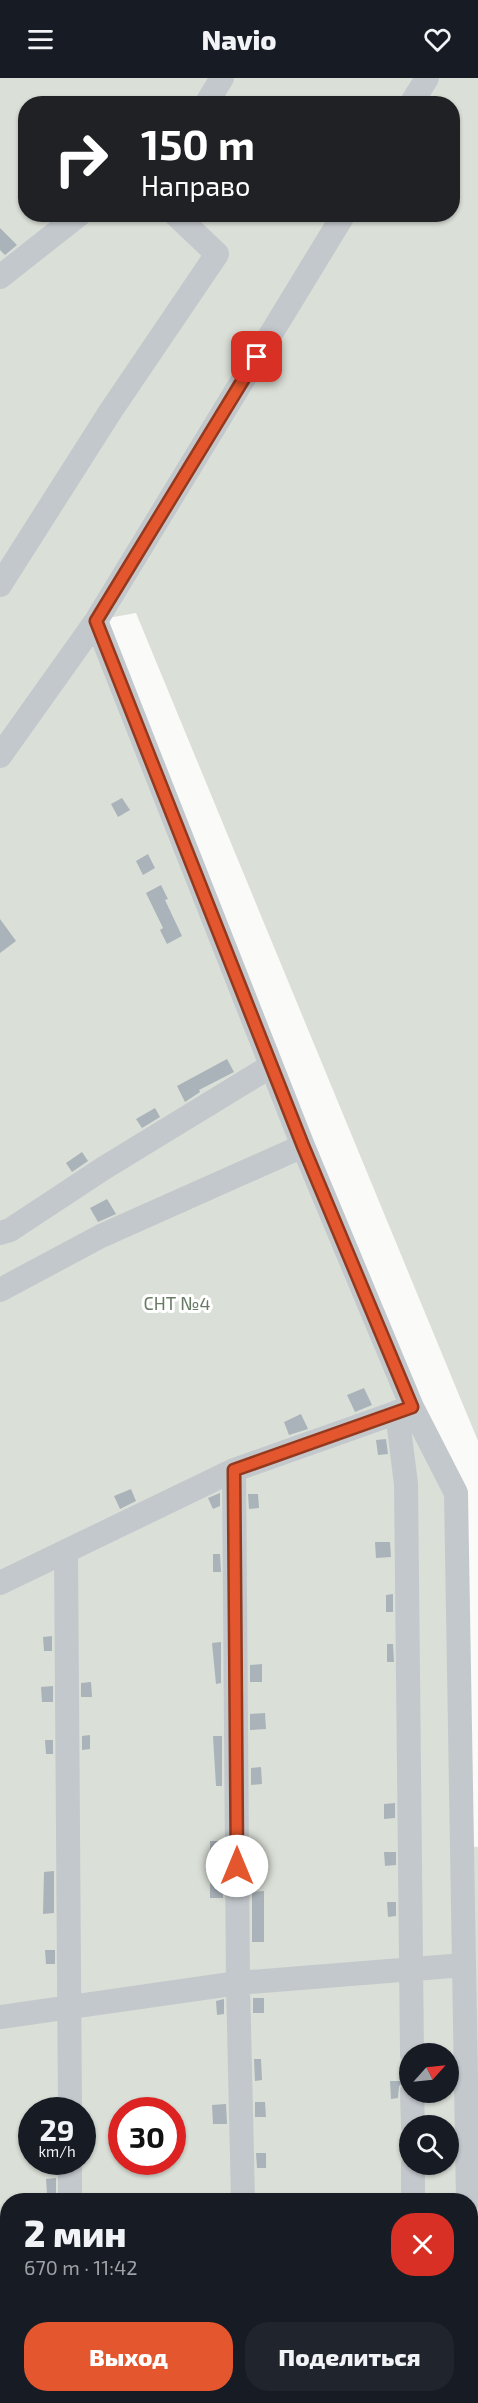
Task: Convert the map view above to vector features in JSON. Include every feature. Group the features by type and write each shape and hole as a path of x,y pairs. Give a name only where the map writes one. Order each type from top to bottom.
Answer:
{"street":[{"path":"211,96 222,78"},
{"path":"416,96 427,78"},
{"path":"0,277 70,222"},
{"path":"0,585 110,412 217,254 183,222"},
{"path":"0,756 96,621 339,222"},
{"path":"96,621 405,1409 456,1493 469,1951 468,2193"},
{"path":"0,1233 10,1230 104,1168 271,1066"},
{"path":"0,1290 101,1236 303,1146"},
{"path":"0,1583 234,1470 405,1409"},
{"path":"405,1409 412,2043"},
{"path":"234,1470 238,1983 243,2193"},
{"path":"66,1552 70,2097"},
{"path":"0,2017 238,1983 411,1969 469,1951"},
{"path":"70,2175 70,2193"},
{"path":"413,2175 413,2193"}],"green space":[{"name":"СНТ №4","path":"0,78 478,78 478,1441 136,613 97,620 456,1493 463,1846 478,1847 478,2193 0,2193"}],"building":[{"path":"0,228 17,245 5,255 0,250"},
{"path":"122,798 130,810 118,817 111,804"},
{"path":"148,854 155,868 143,875 136,861"},
{"path":"161,885 168,899 165,900 182,936 167,944 160,930 163,928 146,893"},
{"path":"0,919 16,941 0,953"},
{"path":"227,1059 234,1072 199,1090 200,1092 185,1102 177,1086"},
{"path":"155,1108 160,1117 142,1128 136,1119"},
{"path":"82,1152 88,1161 72,1172 66,1163"},
{"path":"107,1199 116,1214 98,1222 90,1208"},
{"path":"364,1388 372,1405 355,1412 347,1395"},
{"path":"301,1414 308,1429 289,1435 284,1422"},
{"path":"386,1439 388,1454 378,1455 376,1440"},
{"path":"131,1489 136,1501 120,1509 114,1496"},
{"path":"220,1493 220,1506 213,1509 208,1498"},
{"path":"248,1494 258,1494 259,1508 249,1509"},
{"path":"375,1542 390,1542 391,1557 376,1558"},
{"path":"213,1554 220,1554 221,1572 213,1572"},
{"path":"393,1594 393,1612 386,1612 386,1595"},
{"path":"52,1636 52,1651 44,1651 43,1637"},
{"path":"221,1642 221,1683 216,1684 212,1643"},
{"path":"387,1644 393,1644 394,1662 387,1662"},
{"path":"262,1664 262,1682 250,1682 250,1665"},
{"path":"91,1682 92,1697 81,1697 81,1683"},
{"path":"53,1686 53,1702 42,1702 41,1687"},
{"path":"265,1713 266,1729 250,1730 250,1714"},
{"path":"90,1735 90,1749 82,1750 82,1736"},
{"path":"213,1736 222,1736 222,1786 216,1786"},
{"path":"45,1740 53,1740 53,1754 46,1754"},
{"path":"261,1767 262,1784 251,1785 251,1768"},
{"path":"395,1803 395,1818 384,1819 384,1804"},
{"path":"210,1841 223,1841 223,1898 210,1898"},
{"path":"384,1852 396,1852 396,1865 385,1866"},
{"path":"54,1871 54,1913 43,1914 44,1872"},
{"path":"264,1891 264,1942 252,1942 252,1892"},
{"path":"387,1902 396,1902 396,1916 388,1917"},
{"path":"45,1950 55,1950 55,1964 46,1964"},
{"path":"253,1998 264,1998 264,2013 253,2013"},
{"path":"224,1999 224,2014 217,2015 216,2001"},
{"path":"254,2059 261,2059 262,2080 255,2081"},
{"path":"390,2081 399,2081 398,2098 391,2099"},
{"path":"255,2102 265,2102 266,2117 255,2117"},
{"path":"226,2104 227,2124 213,2124 212,2105"},
{"path":"256,2153 266,2153 266,2168 257,2168"},
{"path":"56,2178 56,2193 47,2193 46,2179"}],"route":[{"path":"237,1866 234,1470 412,1407 303,1146 96,621 257,357"}]}
